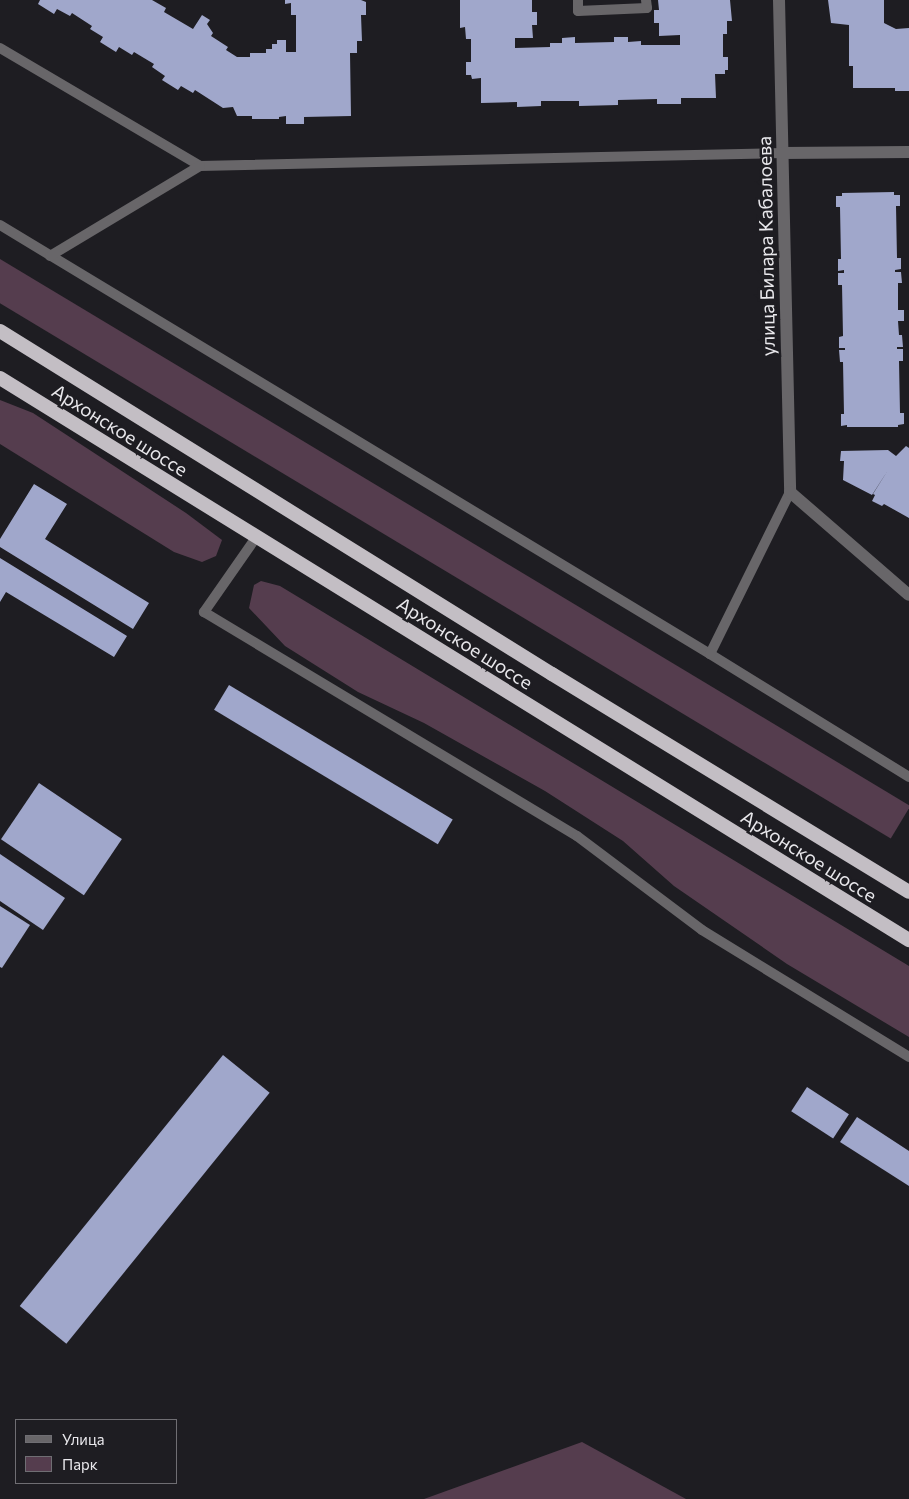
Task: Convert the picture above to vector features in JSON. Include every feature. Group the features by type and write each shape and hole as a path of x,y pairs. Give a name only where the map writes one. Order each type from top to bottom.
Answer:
{"highway":[{"name":"Архонское шоссе","path":"0,331 535,663 909,892"},
{"name":"Архонское шоссе","path":"0,378 909,940"}],"street":[{"name":"улица Билара Кабалоева","path":"779,0 790,492"},
{"path":"782,153 909,152"},
{"path":"790,492 909,595"}],"lane":[{"path":"578,0 578,11 647,8 646,0"},
{"path":"0,48 200,166"},
{"path":"50,256 200,166 782,153"},
{"path":"0,225 710,654 909,777"},
{"path":"710,654 790,492"},
{"path":"257,536 204,612 577,836 702,930 909,1057"}],"green space":[{"path":"0,259 909,805 891,839 0,303"},
{"path":"0,400 33,413 186,513 222,540 216,556 202,562 174,552 0,444"},
{"path":"261,581 280,586 909,966 909,1037 787,964 674,886 623,841 545,791 424,723 358,692 285,646 249,608 254,585"},
{"path":"582,1442 686,1499 424,1499"}],"building":[{"path":"40,0 152,0 166,8 164,12 193,29 202,15 210,20 207,24 213,33 211,36 228,47 226,50 237,57 250,57 250,53 266,53 266,49 272,49 272,44 277,44 277,40 286,40 286,52 296,52 296,15 291,15 291,3 285,4 285,0 361,0 366,2 366,15 361,15 362,41 357,41 357,53 350,53 351,116 304,117 304,124 286,124 286,116 279,117 279,119 252,119 252,116 237,116 233,107 223,108 195,90 193,93 181,86 178,90 162,80 165,76 152,67 154,64 134,52 132,55 119,47 116,52 100,42 103,37 90,29 92,26 72,13 70,16 57,9 54,14 38,4"},
{"path":"460,0 532,0 532,12 537,12 537,25 532,25 533,38 515,38 515,48 550,47 550,43 562,43 562,38 575,37 575,43 614,42 614,37 628,37 628,42 641,41 641,45 680,45 680,35 659,36 659,23 654,23 654,10 659,10 658,0 730,0 732,21 727,21 727,34 723,34 723,57 728,57 728,70 725,70 725,74 715,74 716,98 681,98 681,104 657,104 657,99 618,100 618,105 579,106 579,101 541,101 541,106 517,107 517,102 481,103 481,78 472,79 471,75 466,75 466,62 471,62 471,39 466,39 465,27 460,28"},
{"path":"828,0 884,0 884,23 896,29 909,28 909,91 895,91 895,88 853,88 853,66 849,66 849,25 831,23"},
{"path":"894,192 894,195 900,195 900,206 896,206 897,258 901,258 901,269 895,270 895,272 901,272 902,283 898,283 898,310 904,310 904,321 898,321 899,335 902,335 903,347 897,347 897,349 903,349 903,361 899,361 900,413 904,413 904,424 898,425 898,427 841,426 841,414 844,414 843,362 840,362 839,350 845,350 845,348 839,348 839,337 843,336 842,285 838,285 838,273 844,273 844,270 838,271 838,259 841,259 840,207 836,207 836,196 842,196 842,193"},
{"path":"906,446 909,448 909,518 884,504 882,506 872,501 875,495 873,494 888,470 872,495 843,480 844,461 840,461 841,451 888,450 896,456"},
{"path":"34,484 67,504 45,539 149,603 133,629 0,547 0,539"},
{"path":"0,558 127,636 114,657 6,592 0,602"},
{"path":"229,685 453,819 438,844 214,710"},
{"path":"39,783 122,839 84,895 1,839"},
{"path":"0,854 65,898 43,930 0,901"},
{"path":"0,906 30,925 2,968 0,967"},
{"path":"223,1055 270,1093 66,1344 20,1306"},
{"path":"807,1087 849,1114 833,1139 791,1111"},
{"path":"857,1117 909,1151 909,1186 840,1142"}]}
